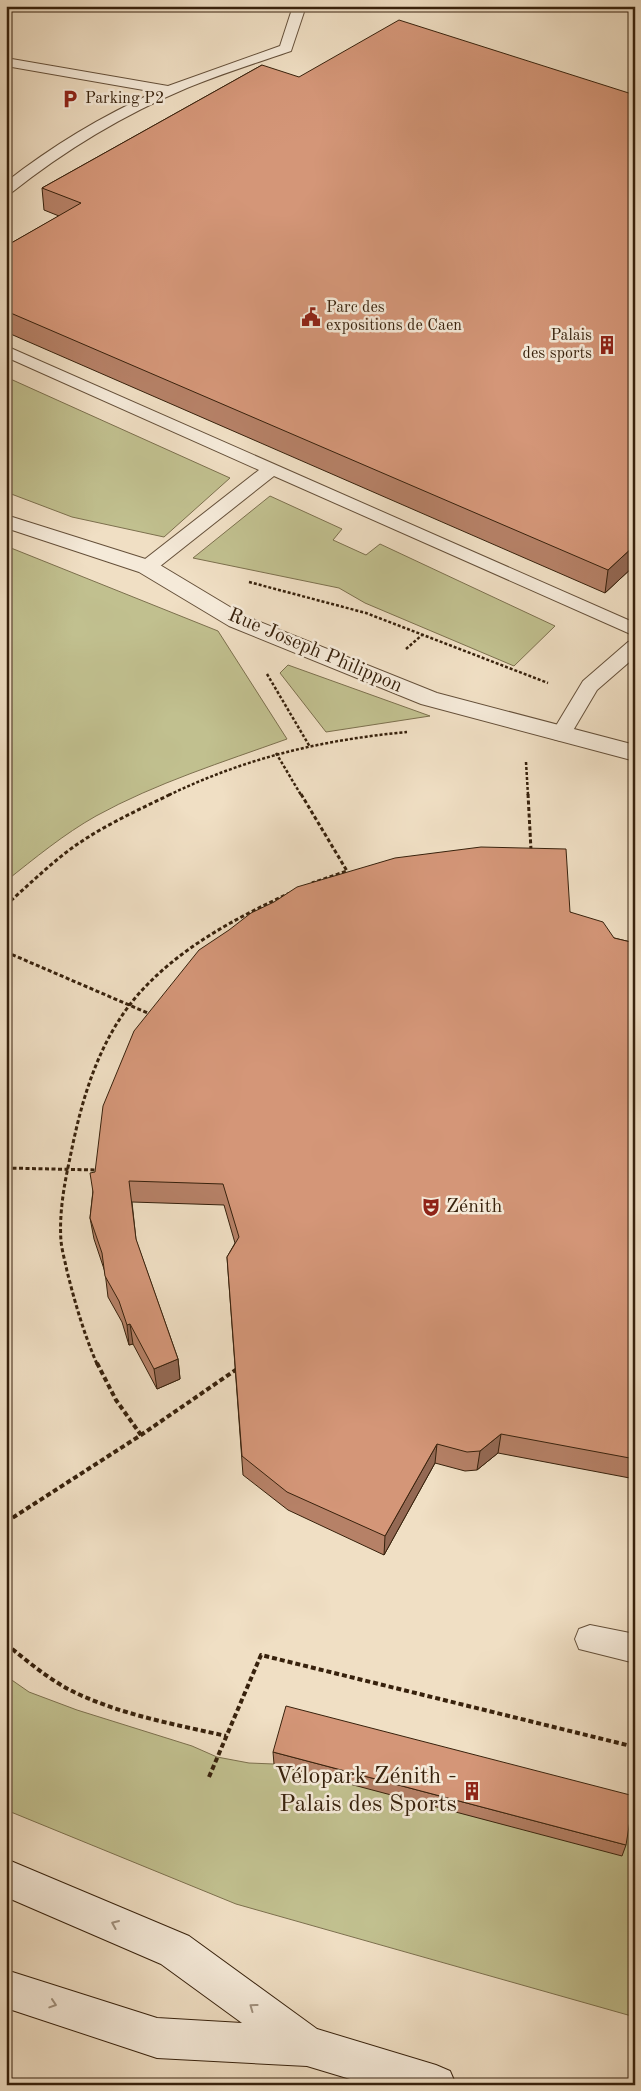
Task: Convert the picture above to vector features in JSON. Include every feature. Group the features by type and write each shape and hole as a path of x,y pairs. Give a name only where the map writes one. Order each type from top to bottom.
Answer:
{"street":[{"name":"Rue Joseph Philippon","path":"6,521 147,568 237,621 429,699 635,753"},
{"path":"6,1878 175,1950 307,2046"},
{"path":"6,1989 157,2038 307,2046 436,2085"}],"lane":[{"path":"6,190 33,167 104,124 168,90 286,48 300,6"},
{"path":"6,62 168,90"},
{"path":"6,352 635,630"},
{"path":"147,568 272,469"},
{"path":"562,734 590,686 635,646"},
{"path":"590,1639 635,1649"}],"path":[{"path":"244,581 366,614 584,697"},
{"path":"237,621 310,747"},
{"path":"404,651 422,635"},
{"path":"6,905 64,854 117,820 206,777 276,752 375,735 411,731"},
{"path":"276,752 347,872 310,884"},
{"path":"526,761 531,851"},
{"path":"141,1435 113,1396 89,1346 74,1300 61,1243 67,1169 85,1092 113,1030 129,1005 145,987 176,960 252,910 293,891"},
{"path":"6,952 156,1017"},
{"path":"6,1168 106,1170"},
{"path":"6,1522 141,1435 243,1365"},
{"path":"6,1644 27,1662 77,1693 141,1716 226,1736"},
{"path":"209,1777 261,1655 635,1747"}],"shaded area":[{"path":"6,377 230,478 164,537 72,517 6,492"},
{"path":"270,496 342,529 333,540 366,555 380,544 555,626 514,666 365,603 339,588 193,558"},
{"path":"6,546 218,631 287,739 190,774 119,804 73,831 6,881"},
{"path":"288,665 430,716 326,732 280,673"},
{"path":"6,1676 29,1692 77,1710 192,1746 217,1757 249,1763 274,1764 630,1808 635,1770 635,2017 236,1904 6,1810"}],"building":[{"name":"Parc des expositions de Caen","path":"399,20 635,95 635,545 608,570 6,311 6,246 81,203 42,188 262,65 299,77"},
{"name":"Zénith","path":"481,847 566,849 570,912 603,922 614,938 635,943 635,1459 501,1434 480,1451 467,1452 437,1444 385,1536 287,1492 242,1456 227,1257 239,1237 223,1184 129,1181 136,1239 178,1359 154,1369 130,1324 127,1325 119,1301 105,1276 102,1253 90,1218 93,1192 90,1173 95,1172 103,1106 134,1031 199,950 251,913 274,902 297,887 395,858"},
{"name":"Vélopark Zénith - Palais des Sports","path":"286,1706 634,1796 626,1845 273,1752"}],"place":[{"name":"Parking P2","path":"70,99"},
{"name":"Parc des expositions de Caen","path":"311,317"},
{"name":"Palais des sports","path":"607,345"},
{"name":"Zénith","path":"431,1207"},
{"name":"Vélopark Zénith - Palais des Sports","path":"472,1791"}]}
